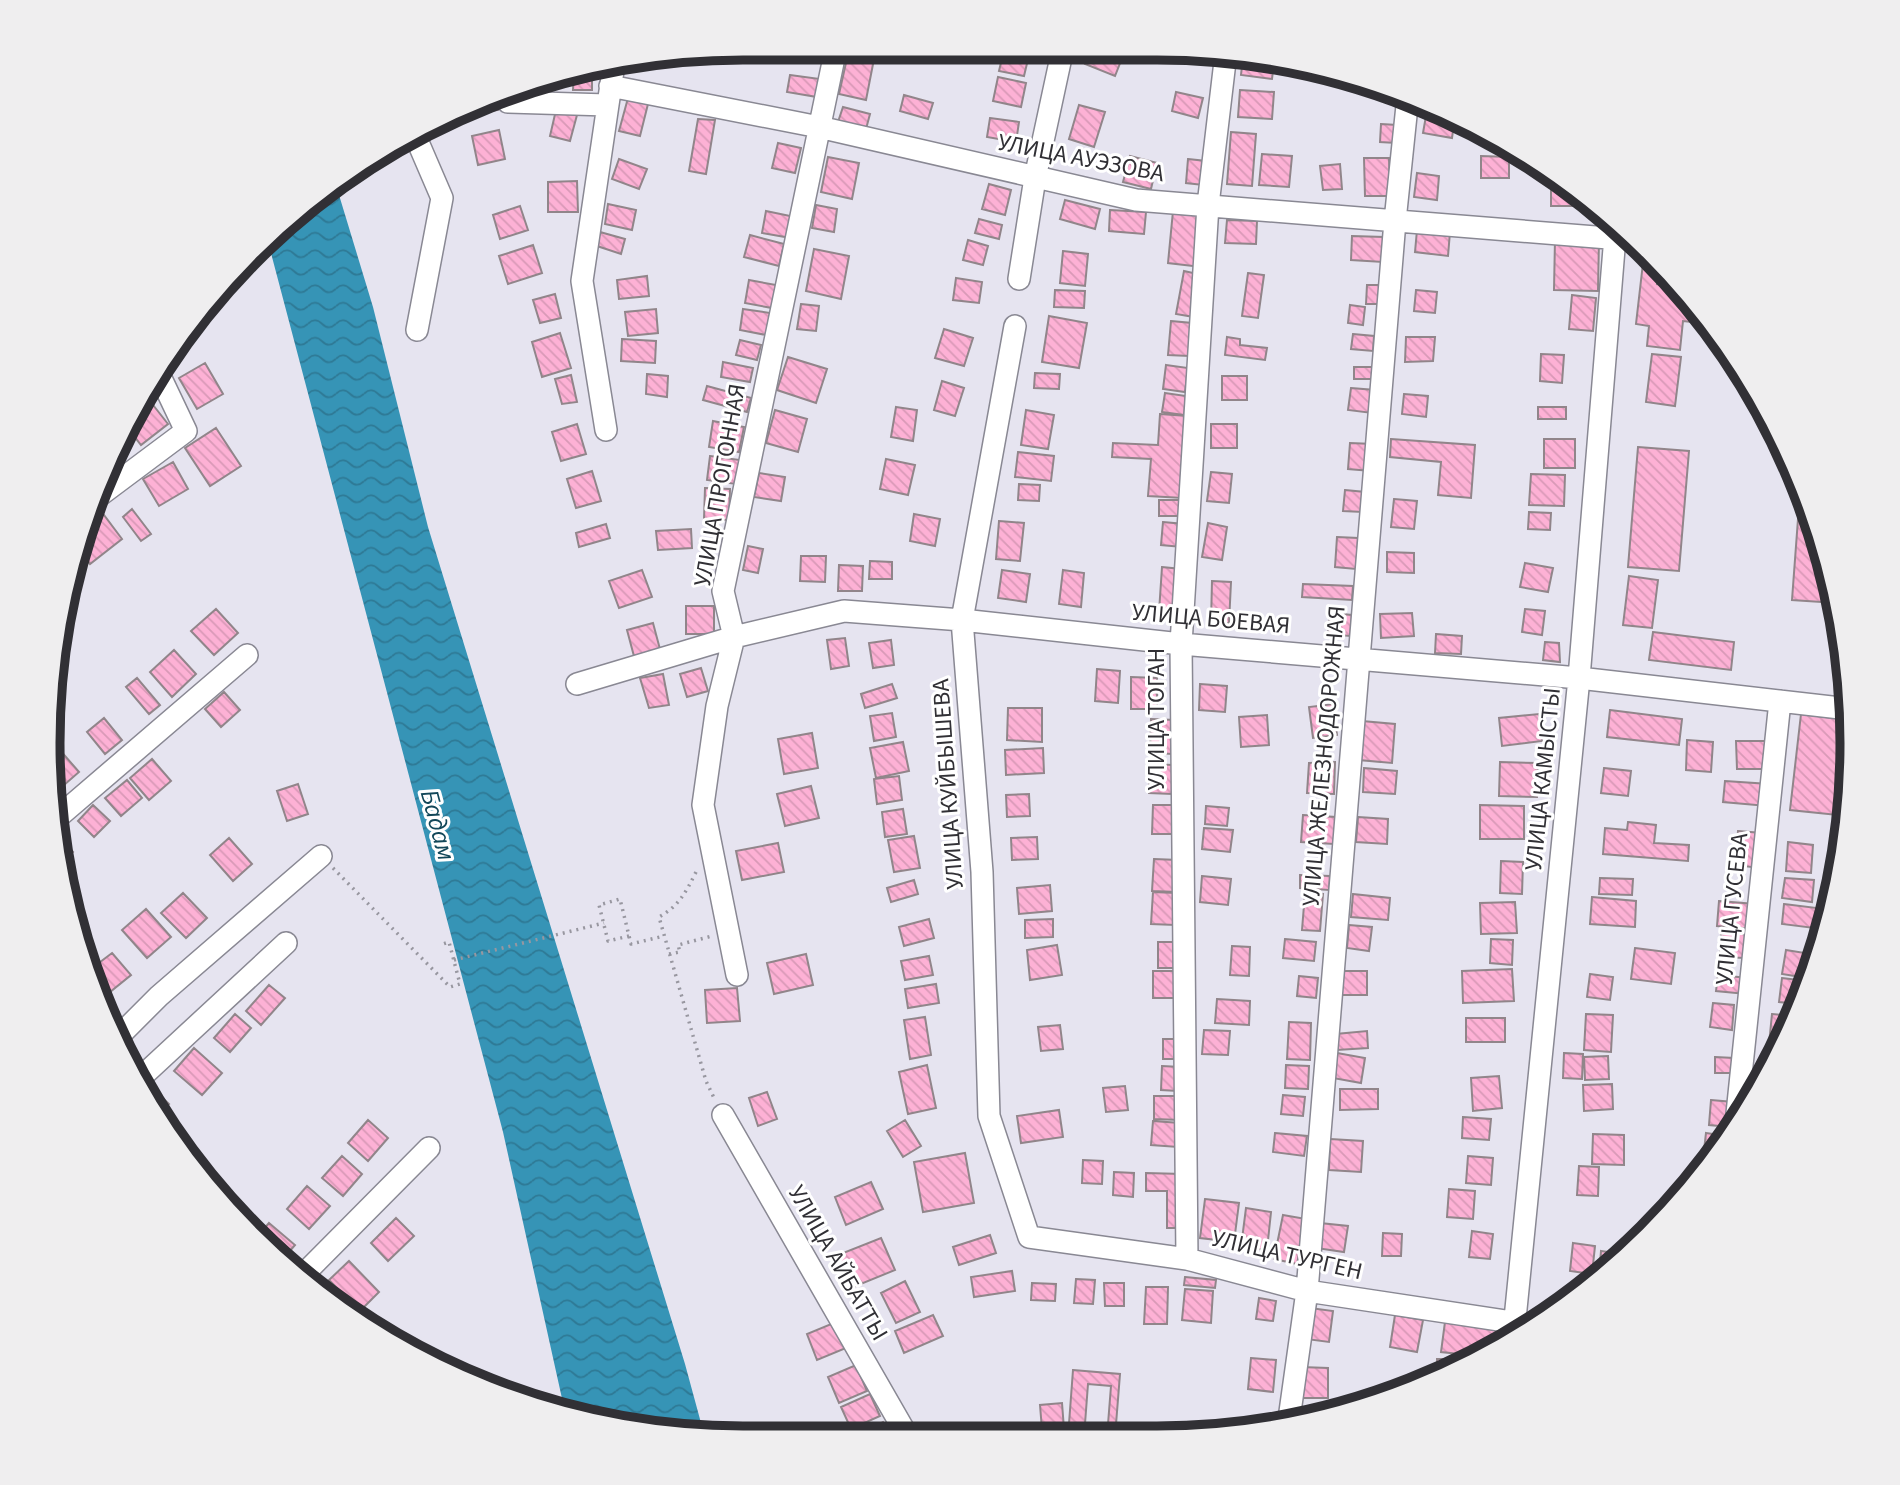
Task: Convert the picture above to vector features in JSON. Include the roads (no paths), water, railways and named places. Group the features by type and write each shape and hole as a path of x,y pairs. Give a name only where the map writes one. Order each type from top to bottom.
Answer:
{"street":[{"name":"УЛИЦА ПРОГОННАЯ","path":"737,975 703,805 717,706 734,637 723,591 833,60"},
{"path":"1019,279 1035,178 1060,60"},
{"name":"УЛИЦА ТОГАН","path":"1187,1259 1181,644 1208,205 1225,63"},
{"path":"606,430 582,281 612,72"},
{"name":"УЛИЦА АУЭЗОВА","path":"508,101 608,96 819,127 1136,200 1395,221 1613,234"},
{"name":"УЛИЦА ЖЕЛЕЗНОДОРОЖНАЯ","path":"1290,1412 1307,1291 1358,658 1407,107"},
{"path":"417,330 442,198 418,142"},
{"name":"УЛИЦА КАМЫСТЫ","path":"1521,1320 1620,241"},
{"name":"УЛИЦА КУЙБЫШЕВА","path":"1015,326 962,620 982,872 989,1116 1029,1237"},
{"path":"108,489 186,431 163,382"},
{"name":"УЛИЦА БОЕВАЯ","path":"577,684 734,637 844,611 962,620 1181,644 1579,678 1839,708"},
{"path":"63,813 247,655"},
{"name":"УЛИЦА ГУСЕВА","path":"1738,1101 1780,701"},
{"path":"124,1031 159,996 321,856"},
{"path":"145,1073 286,943"},
{"name":"УЛИЦА АЙБАТТЫ","path":"723,1115 901,1425"},
{"path":"309,1269 429,1148"},
{"name":"УЛИЦА ТУРГЕН","path":"1029,1237 1187,1259 1307,1291 1510,1327"}],"water":[{"name":"Бадам","path":"338,193 373,307 428,527 701,1424 653,1420 563,1401 503,1132 270,250 292,229"}]}
